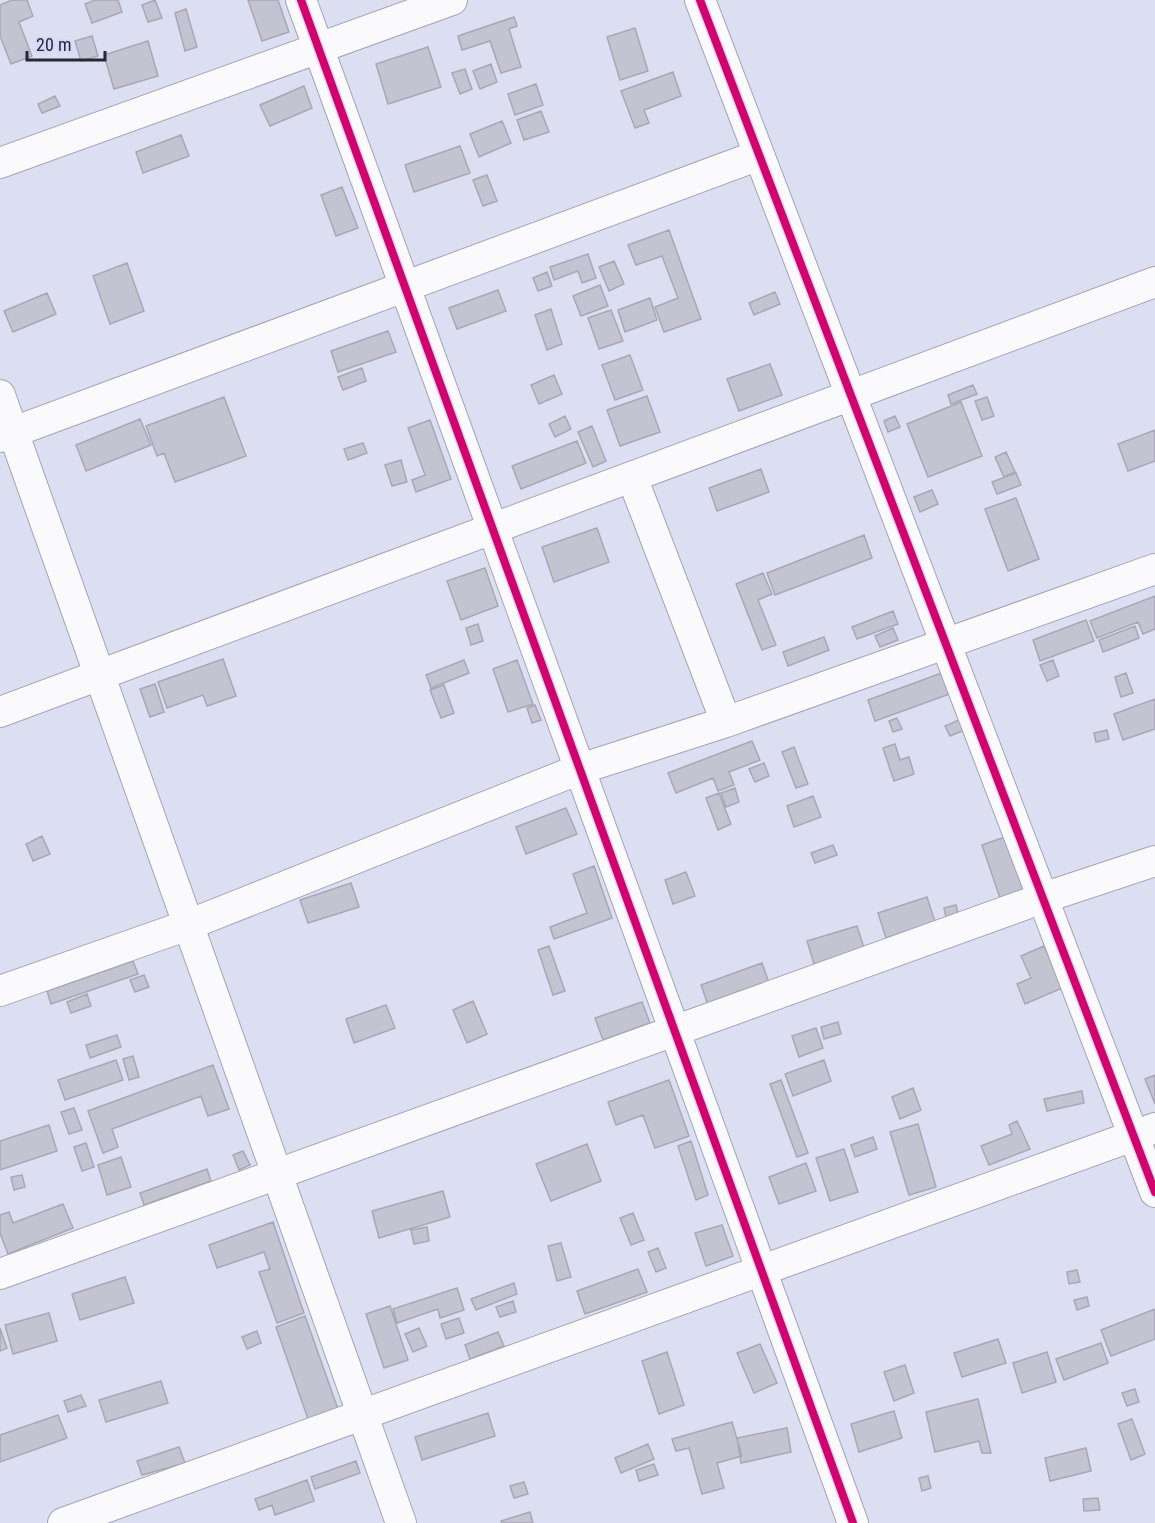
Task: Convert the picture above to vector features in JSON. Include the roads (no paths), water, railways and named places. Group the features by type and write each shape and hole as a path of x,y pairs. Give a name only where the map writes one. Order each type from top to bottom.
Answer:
{"street":[{"path":"301,0 853,1523"},
{"path":"0,162 452,0"},
{"path":"700,0 1043,898 1144,1132 1155,1192"},
{"path":"7,434 759,155"},
{"path":"0,712 1155,282"},
{"path":"0,395 7,434 99,675 401,1523"},
{"path":"632,477 726,722"},
{"path":"0,991 189,925 580,769 726,722 1155,569"},
{"path":"0,1274 1043,898 1155,861"},
{"path":"63,1523 1144,1132"}]}
